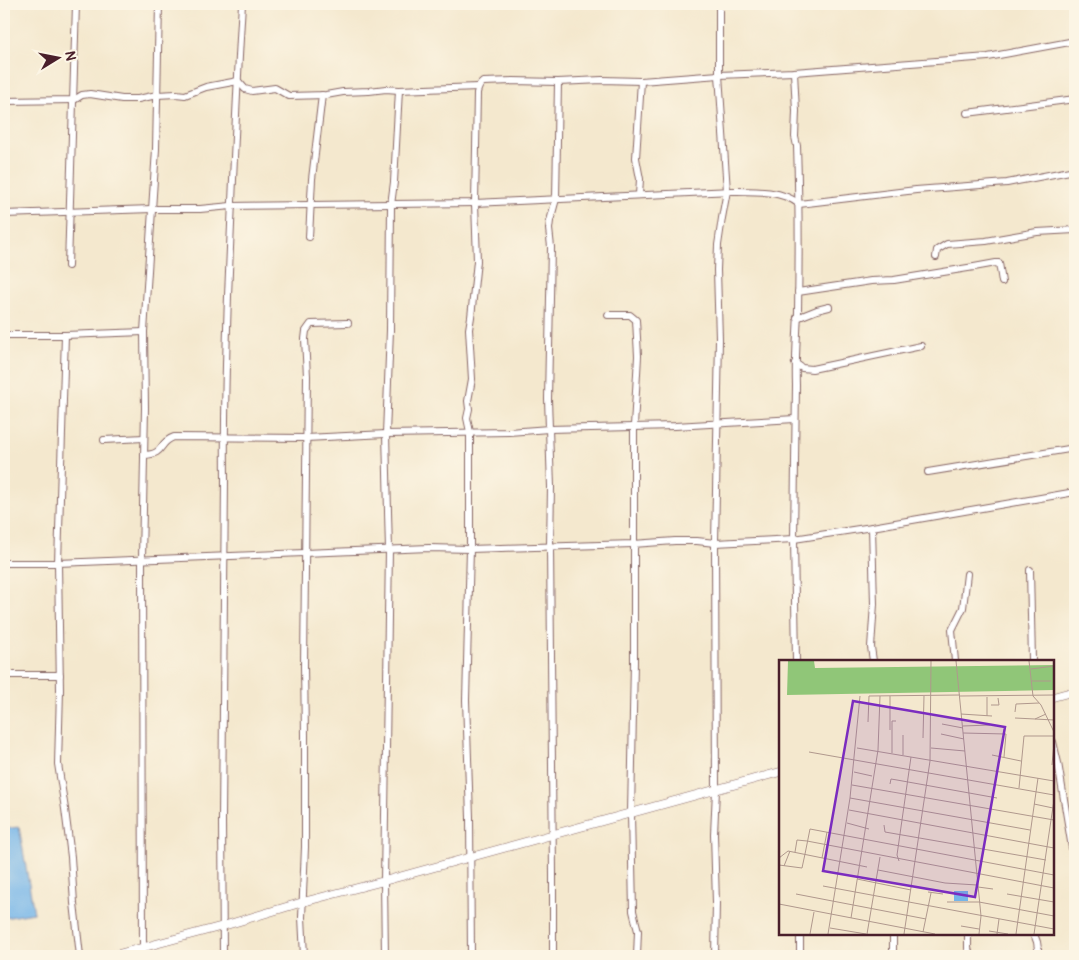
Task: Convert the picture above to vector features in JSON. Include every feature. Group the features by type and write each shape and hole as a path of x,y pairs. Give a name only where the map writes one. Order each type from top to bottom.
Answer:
{"street":[{"path":"68,266 76,4"},
{"path":"143,952 142,560 144,332 156,149 159,4"},
{"path":"223,956 224,438 231,206 242,4"},
{"path":"715,956 715,543 719,339 716,270 727,191 719,75 719,4"},
{"path":"238,81 243,88 252,91 275,88 289,96 393,89 478,87 483,82 641,81 794,72 988,57 1075,41"},
{"path":"794,72 799,204 795,363 794,539 796,660"},
{"path":"4,101 74,100 82,95 90,94 122,99 157,95 185,95 206,87 238,81"},
{"path":"639,195 640,179 636,158 641,81"},
{"path":"553,956 551,487 548,400 551,246 549,229 556,199 558,82"},
{"path":"471,956 466,700 470,549 470,432 467,418 472,379 469,329 472,317 477,261 474,203 478,87"},
{"path":"385,956 384,881 389,550 386,434 390,330 391,204 399,90"},
{"path":"309,237 312,179 322,95"},
{"path":"967,112 1075,99"},
{"path":"4,214 231,206 474,203 727,191 760,191 789,197 799,204 916,190 1007,183 1075,170"},
{"path":"936,257 937,250 947,244 986,241 1038,232 1075,230"},
{"path":"798,292 974,268 996,263 1000,266 1002,282"},
{"path":"797,318 830,307"},
{"path":"608,314 630,315 636,320 638,356 634,426 634,662 631,812 633,911 638,931 637,956"},
{"path":"304,956 306,331 311,324 348,323"},
{"path":"4,335 144,332"},
{"path":"66,335 58,563 60,674 58,764 71,858 80,956"},
{"path":"795,363 802,368 812,369 921,346"},
{"path":"144,455 152,455 158,452 166,440 174,437 306,438 675,426 717,422 795,419"},
{"path":"104,440 144,438"},
{"path":"928,472 1075,448"},
{"path":"4,564 428,548 470,549 675,541 715,543 794,539 1075,492"},
{"path":"872,527 874,604 871,647 873,660"},
{"path":"1030,570 1032,660"},
{"path":"954,660 952,630 963,608 967,574"},
{"path":"4,675 60,674"},
{"path":"1054,697 1075,691"},
{"path":"1054,746 1075,866"},
{"path":"111,956 143,952 303,902 779,772"},
{"path":"800,935 800,956"},
{"path":"893,935 893,956"},
{"path":"968,935 970,956"},
{"path":"1034,935 1039,956"}],"water":[{"path":"19,827 34,913 4,918 4,829"}]}
